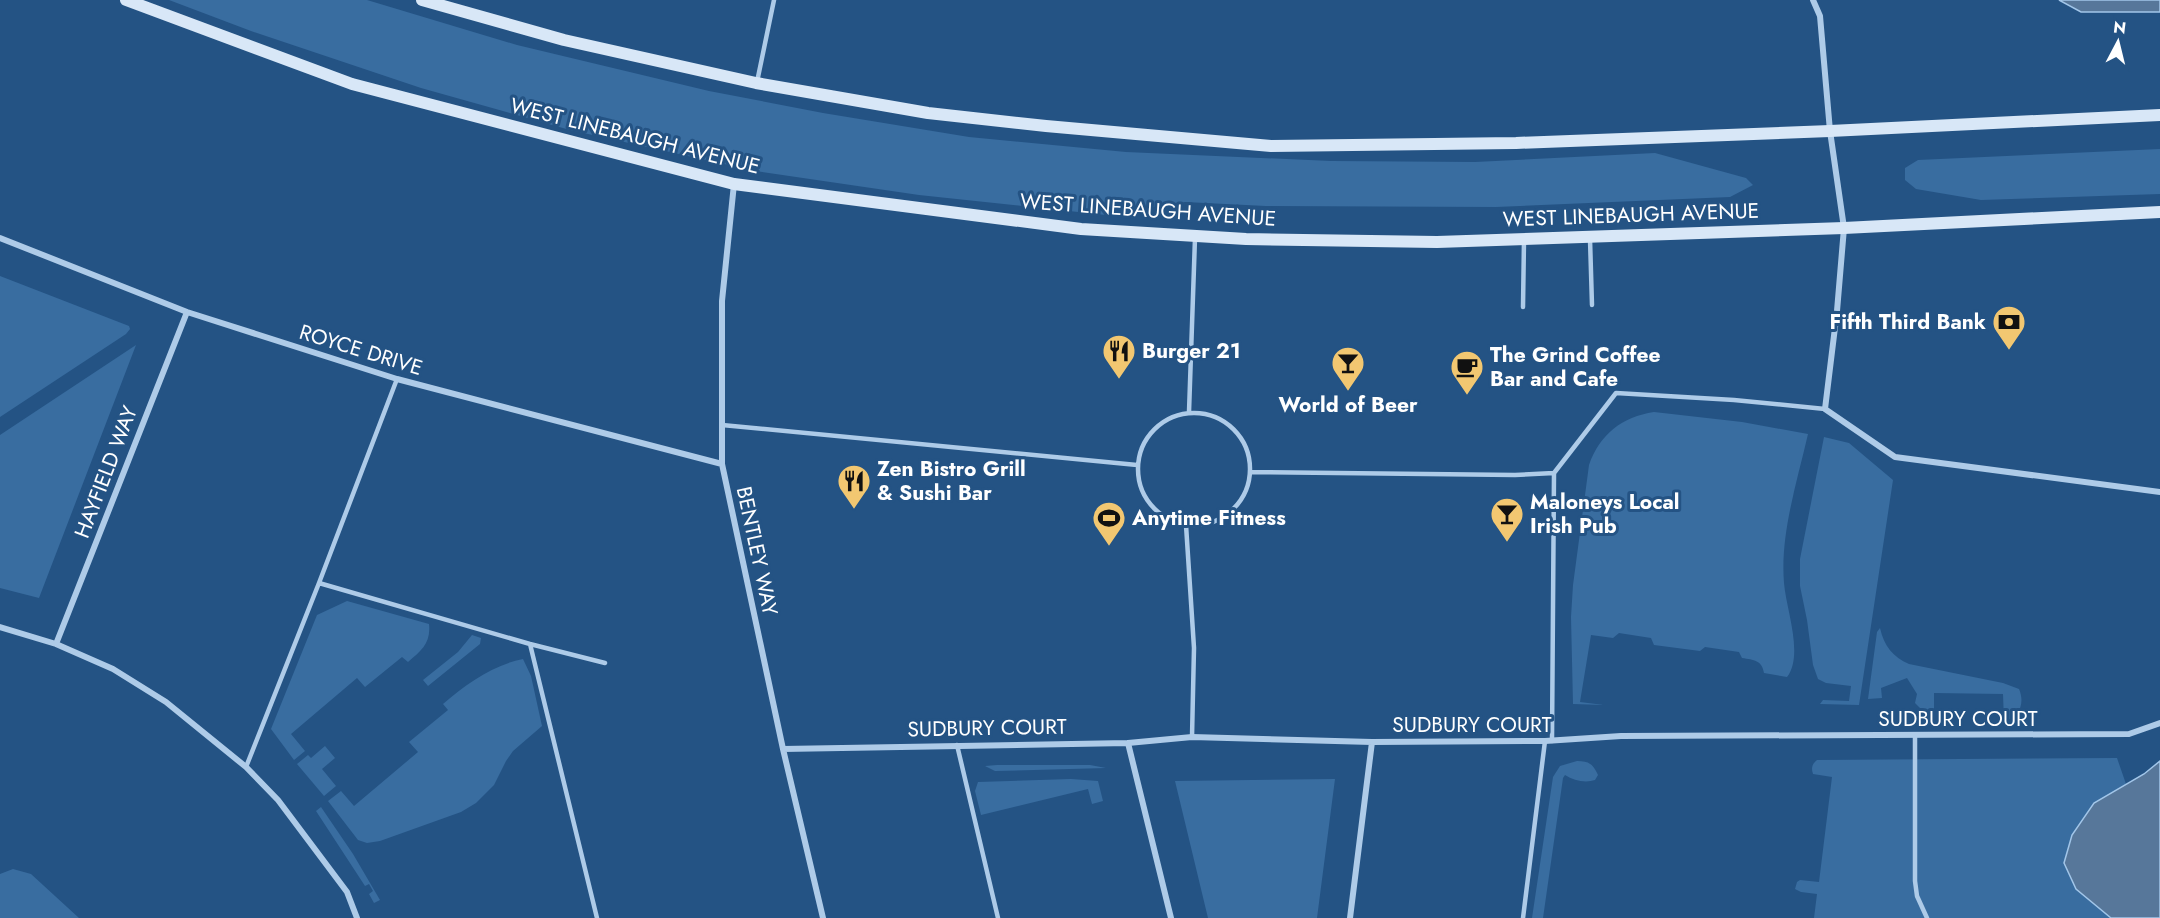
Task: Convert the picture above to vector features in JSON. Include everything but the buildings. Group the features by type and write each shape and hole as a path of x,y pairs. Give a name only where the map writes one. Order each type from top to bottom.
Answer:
{"main road":[{"name":"WEST LINEBAUGH AVENUE","path":"126,0 352,84 734,184 1081,229 1246,238 1437,242 1844,228 2160,212"},
{"path":"422,0 564,40 756,83 928,113 1271,146 1516,143 2160,115"}],"street":[{"path":"1813,0 1820,16 1830,131 1844,228 1825,409 1895,457 2160,492"},
{"name":"BENTLEY WAY","path":"734,184 722,301 722,464 783,748 823,918"},
{"name":"ROYCE DRIVE","path":"0,238 187,312 397,380 722,464"},
{"name":"HAYFIELD WAY","path":"56,644 187,312"},
{"path":"0,627 56,644 113,669 166,702 246,767 278,800 347,892 357,918"},
{"name":"SUDBURY COURT","path":"783,748 1128,743 1192,737 1372,742 1549,741 1621,736 2129,734 2160,723"},
{"path":"1350,918 1372,742"},
{"path":"1128,743 1171,918"}],"lane":[{"path":"756,83 774,0"},
{"path":"1189,412 1195,236"},
{"path":"1590,236 1593,305"},
{"path":"1523,307 1524,239"},
{"path":"246,767 397,380"},
{"path":"1523,918 1549,741 1554,473 1616,393 1734,400 1825,409"},
{"path":"1189,412 1214,416 1231,426 1240,435 1249,453 1251,472 1243,498 1230,513 1205,525 1186,525 1164,518 1150,504 1139,484 1137,465 1142,445 1153,429 1170,418 1189,412"},
{"path":"722,425 1137,465"},
{"path":"1251,472 1515,476 1554,473"},
{"path":"1186,525 1194,648 1192,737"},
{"path":"319,583 530,644 605,663"},
{"path":"530,644 597,918"},
{"path":"1915,735 1915,880 1917,896 1927,918"},
{"path":"957,745 998,918"}],"shaded area":[{"path":"169,0 367,0 517,45 709,91 823,113 969,137 1126,152 1331,161 1475,162 1655,153 1746,178 1753,185 1730,197 1496,207 1266,206 1185,202 1106,215 919,195 756,171 570,130 421,88 251,31"},
{"path":"2059,0 2160,0 2160,12 2081,12"},
{"path":"2160,149 2160,194 1981,200 1916,189 1905,180 1905,168 1918,160"},
{"path":"0,276 129,326 130,329 126,334 0,417"},
{"path":"136,345 39,598 0,588 0,435"},
{"path":"1654,412 1742,422 1808,434 1790,508 1783,564 1785,594 1793,632 1792,668 1787,677 1764,673 1759,663 1742,658 1739,652 1705,647 1700,651 1654,645 1651,638 1619,633 1613,638 1591,635 1580,702 1604,705 1573,704 1571,617 1573,585 1589,465 1599,444 1614,429 1632,418"},
{"path":"1824,437 1849,443 1893,480 1859,705 1820,704 1823,700 1849,701 1851,686 1826,683 1818,679 1813,665 1800,586 1800,559"},
{"path":"347,601 429,624 429,636 421,650 408,662 402,657 365,687 357,678 291,734 305,751 294,760 271,729 317,615"},
{"path":"1880,628 1890,650 1898,658 1909,664 2003,683 2019,689 2020,709 2014,716 2004,721 2003,694 1934,693 1934,715 1930,718 1915,703 1917,694 1907,678 1881,688 1882,698 1868,699 1877,632"},
{"path":"472,635 481,638 480,644 428,686 423,680 458,652"},
{"path":"523,659 531,676 542,726 513,751 494,785 476,803 461,812 380,841 367,843 358,840 328,801 341,791 354,806 418,752 409,742 448,710 443,704 480,676"},
{"path":"325,746 335,758 322,769 336,786 324,796 297,764 308,755 311,758"},
{"path":"2117,758 2126,784 2094,804 2076,889 2111,918 1814,918 1817,894 1795,889 1800,880 1819,882 1832,777 1813,774 1812,766 1817,760"},
{"path":"1577,761 1590,764 1598,775 1595,780 1588,781 1576,780 1565,775 1563,778 1543,918 1532,918 1553,777 1560,766"},
{"path":"2160,761 2160,918 2111,918 2076,889 2064,863 2072,835 2094,803 2144,774"},
{"path":"1090,765 1106,768 995,771 985,766"},
{"path":"1071,779 1098,781 1103,801 1092,804 1088,789 981,815 975,791 978,782"},
{"path":"1335,779 1317,918 1208,918 1175,781"},
{"path":"321,807 353,854 380,900 374,903 369,894 373,891 369,884 365,886 316,811"},
{"path":"13,869 31,874 79,918 0,918 0,874"}],"place":[{"name":"Fifth Third Bank","path":"2009,351"},
{"name":"Burger 21","path":"1119,380"},
{"name":"World of Beer","path":"1348,392"},
{"name":"The Grind Coffee Bar and Cafe","path":"1467,396"},
{"name":"Zen Bistro Grill & Sushi Bar","path":"854,510"},
{"name":"Maloneys Local Irish Pub","path":"1507,543"},
{"name":"Anytime Fitness","path":"1109,547"}]}
